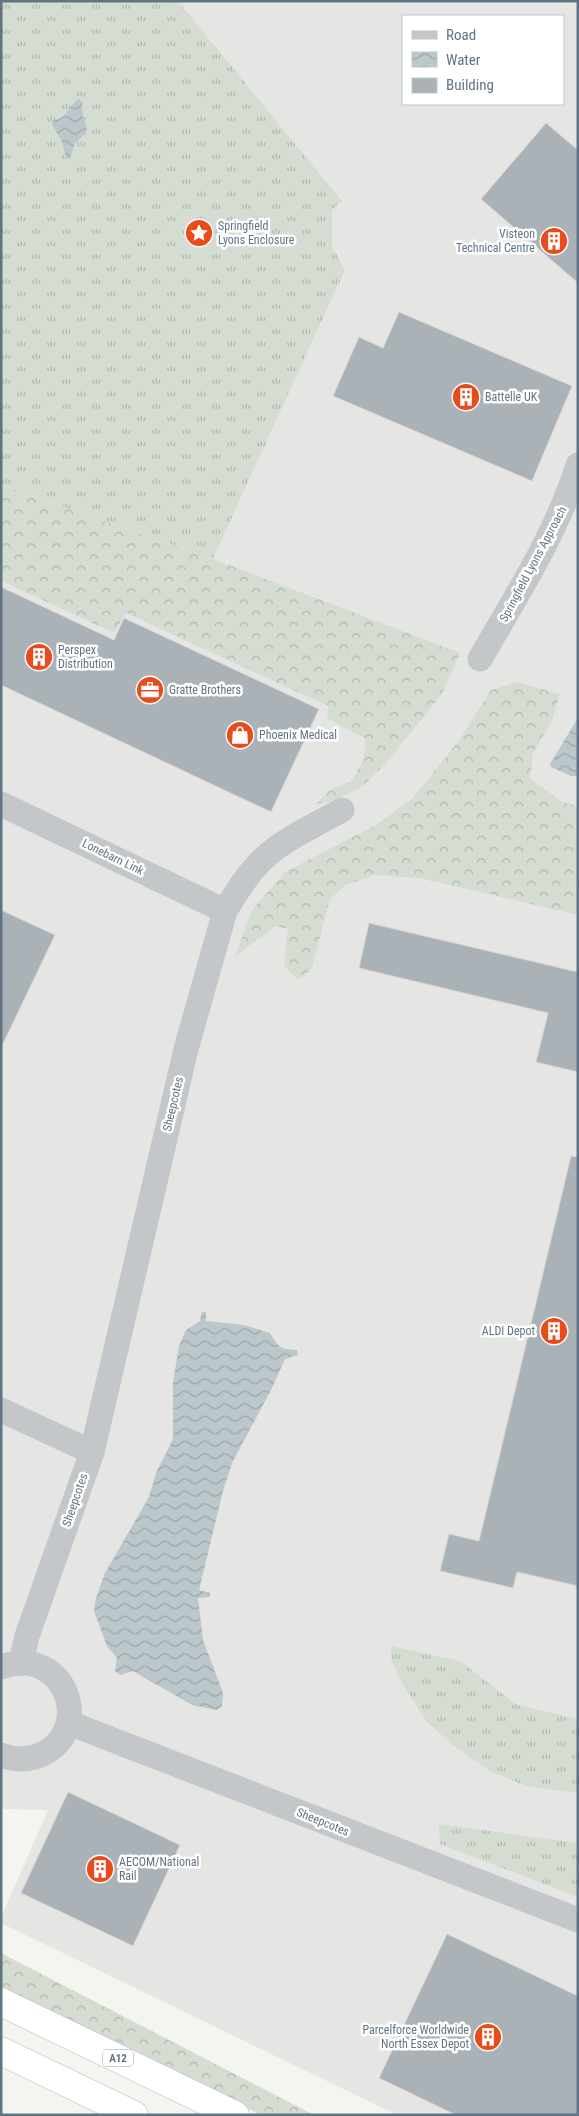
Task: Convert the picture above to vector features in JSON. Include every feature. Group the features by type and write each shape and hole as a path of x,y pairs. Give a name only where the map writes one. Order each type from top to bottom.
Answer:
{"highway":[{"name":"A12","path":"1,2002 235,2115"},
{"path":"1,2051 134,2115"}],"street":[{"name":"Springfield Lyons Approach","path":"480,659 556,525 578,465"},
{"name":"Lonebarn Link","path":"1,804 225,911"},
{"name":"Sheepcotes","path":"11,1665 27,1636 92,1452 186,1049 225,911 236,891 264,858 295,836 342,810"},
{"path":"1,1410 92,1452"},
{"name":"Sheepcotes","path":"11,1665 37,1664 61,1682 69,1700 69,1723 578,1920"},
{"path":"1,1755 26,1760 45,1753 62,1738 69,1723"}],"shaded area":[{"path":"178,1 578,1 578,2115 397,2115 1,1923 1,1917 48,1810 1,1809 1,581 114,633 126,613 213,559 345,270 332,246 332,210 341,201"}],"green space":[{"path":"1,1 178,1 342,201 332,210 332,246 345,270 213,559 1,485"},
{"path":"1,485 213,559 460,653 442,694 387,762 362,787 333,801 316,804 329,791 352,781 363,760 366,739 327,718 328,706 126,613 114,633 1,581"},
{"path":"517,682 560,694 552,720 533,753 530,778 562,802 578,806 578,915 420,878 375,875 345,885 330,899 312,968 298,980 284,966 288,929 276,926 235,956 252,910 285,872 376,825 413,798 460,739 491,690"},
{"path":"391,1646 460,1661 517,1705 578,1719 578,1793 526,1786 490,1771 454,1746 427,1722 402,1683 391,1660"},
{"path":"439,1824 578,1843 578,1897 440,1844"},
{"path":"1,1953 314,2115 261,2115 1,1991"}],"water":[{"path":"78,99 82,101 83,118 87,128 86,133 75,143 70,158 66,158 62,142 52,124 53,121 65,114"},
{"path":"578,714 578,776 571,776 551,767 550,764 576,721"},
{"path":"202,1312 206,1312 206,1321 244,1325 270,1333 280,1347 297,1350 298,1355 285,1359 271,1390 232,1463 223,1491 199,1590 210,1593 210,1597 198,1598 203,1640 223,1693 222,1706 217,1710 192,1705 133,1671 120,1675 115,1671 117,1658 107,1646 94,1611 96,1598 105,1573 149,1497 156,1473 173,1439 173,1382 179,1346 186,1330 200,1321"}],"building":[{"name":"Visteon Technical Centre","path":"546,123 578,150 578,283 481,199"},
{"name":"Battelle UK","path":"399,312 572,386 532,481 333,396 359,337 383,348"},
{"path":"1,587 114,640 124,618 319,709 271,812 1,685"},
{"path":"1,910 55,935 1,1048"},
{"path":"369,923 578,972 578,1072 536,1062 548,1013 359,968"},
{"name":"ALDI Depot","path":"571,1156 578,1157 578,1586 517,1572 513,1588 440,1571 449,1534 479,1541"},
{"name":"AECOM/National Rail","path":"68,1792 180,1845 133,1946 21,1893"},
{"name":"Parcelforce Worldwide North Essex Depot","path":"447,1934 578,1996 578,2115 456,2115 379,2078"}],"place":[{"name":"Springfield Lyons Enclosure","path":"199,233"},
{"name":"Visteon Technical Centre","path":"554,241"},
{"name":"Battelle UK","path":"466,397"},
{"name":"Perspex Distribution","path":"39,657"},
{"name":"Gratte Brothers","path":"150,690"},
{"name":"Phoenix Medical","path":"240,735"},
{"name":"ALDI Depot","path":"554,1331"},
{"name":"AECOM/National Rail","path":"100,1869"},
{"name":"Parcelforce Worldwide North Essex Depot","path":"488,2037"}]}
